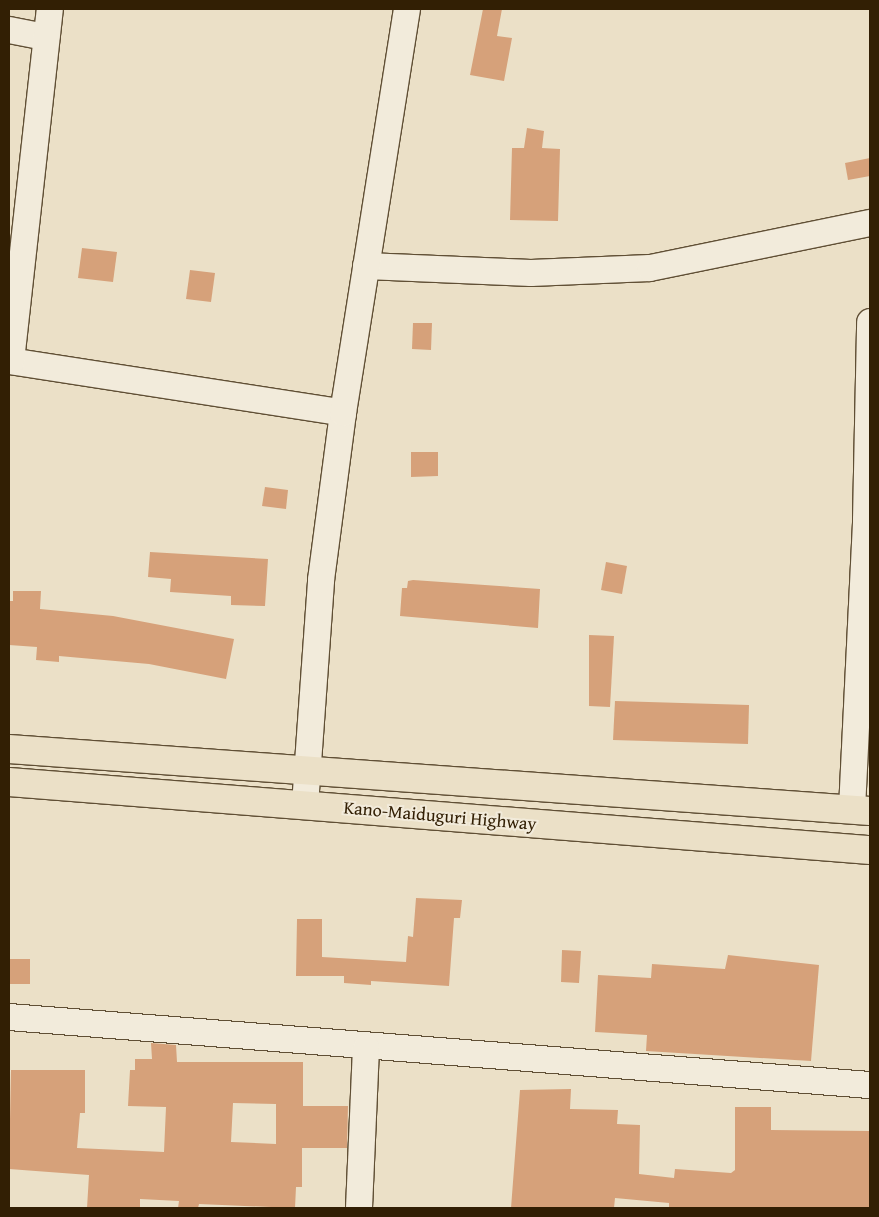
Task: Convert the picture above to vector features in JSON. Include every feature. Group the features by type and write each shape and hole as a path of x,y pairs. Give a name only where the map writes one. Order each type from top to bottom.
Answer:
{"highway":[{"name":"Kano-Maiduguri Highway","path":"9,749 861,810"},
{"name":"Kano-Maiduguri Highway","path":"9,782 870,850"}],"street":[{"path":"50,9 10,361 343,413"},
{"path":"305,805 321,580 343,413 407,9"},
{"path":"9,30 46,37"},
{"path":"366,266 532,273 640,269 870,223"},
{"path":"861,810 868,519 870,322"},
{"path":"9,1017 366,1048 870,1085"},
{"path":"359,1208 366,1048"}],"building":[{"path":"483,9 502,9 497,36 512,38 504,81 470,75"},
{"path":"527,128 544,131 542,148 560,149 558,221 510,220 512,148 524,148"},
{"path":"870,158 870,176 848,180 845,163"},
{"path":"82,248 117,252 113,282 78,278"},
{"path":"190,270 215,273 211,302 186,299"},
{"path":"413,323 432,323 431,350 412,349"},
{"path":"411,452 438,452 438,476 411,477"},
{"path":"265,487 288,490 286,509 262,506"},
{"path":"150,552 268,559 265,606 231,605 231,596 170,592 171,579 148,577"},
{"path":"606,562 627,566 622,594 601,590"},
{"path":"408,581 540,589 538,628 400,616 402,588 407,588"},
{"path":"13,591 41,591 40,609 113,616 234,639 226,679 149,664 59,656 59,662 36,660 37,647 9,645 9,601 13,601"},
{"path":"589,635 614,636 610,707 589,706"},
{"path":"615,701 749,705 748,744 613,740"},
{"path":"416,898 462,900 460,918 454,918 449,986 371,981 371,985 344,983 344,976 296,976 297,919 322,919 322,957 406,962 408,936 413,937"},
{"path":"562,950 581,951 579,983 561,982"},
{"path":"728,955 819,965 811,1061 646,1051 647,1035 595,1032 598,975 651,978 652,964 725,969"},
{"path":"9,959 30,959 30,984 9,984"},
{"path":"151,1043 176,1045 177,1062 303,1062 303,1106 348,1106 347,1148 302,1148 302,1187 296,1187 295,1208 199,1204 198,1208 178,1208 179,1201 140,1199 140,1208 87,1208 89,1175 9,1169 11,1070 85,1070 85,1113 80,1113 77,1148 164,1152 166,1107 128,1106 130,1070 135,1070 135,1059 152,1059","holes":["233,1103 276,1104 276,1144 231,1142"]},
{"path":"571,1089 570,1109 618,1110 617,1124 640,1125 639,1174 674,1178 675,1169 731,1173 735,1170 735,1107 771,1107 771,1130 870,1131 870,1208 669,1208 669,1203 615,1198 614,1208 511,1208 520,1090"}]}
